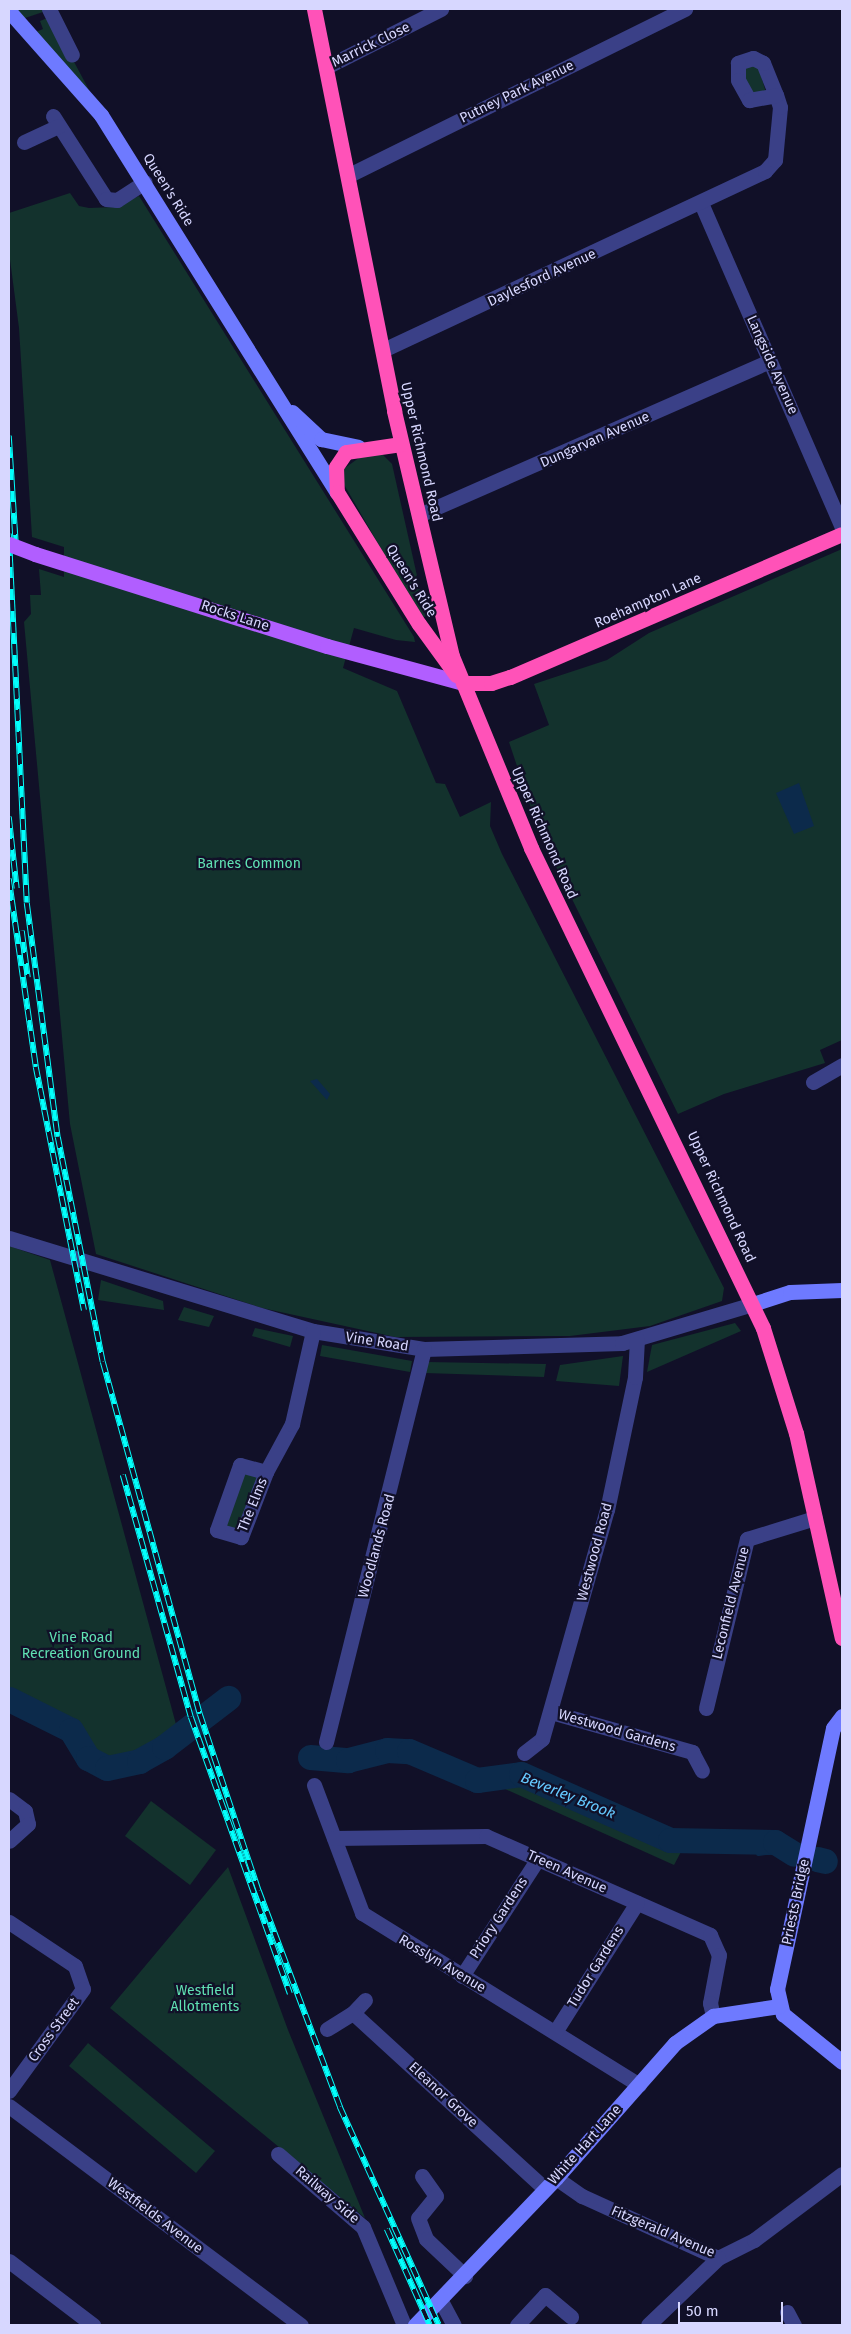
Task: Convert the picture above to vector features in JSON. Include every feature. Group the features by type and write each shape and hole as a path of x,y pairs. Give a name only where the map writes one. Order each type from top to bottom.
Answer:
{"highway":[{"name":"Upper Richmond Road","path":"314,9 402,444 452,656 535,857 753,1304 780,1378 815,1518 842,1638"},
{"name":"Queen's Ride","path":"358,447 402,444"},
{"path":"337,492 338,461 358,447"},
{"name":"Queen's Ride","path":"337,492 439,655 464,684"},
{"name":"Roehampton Lane","path":"464,684 505,679 842,534"}],"main road":[{"name":"Rocks Lane","path":"9,544 54,560 464,684"}],"street":[{"path":"49,9 72,54"},
{"name":"Marrick Close","path":"326,67 441,9"},
{"name":"Putney Park Avenue","path":"349,175 685,9"},
{"name":"Queen's Ride","path":"9,11 101,115 282,400 337,492"},
{"name":"Daylesford Avenue","path":"382,350 701,202 772,167 780,107 776,94"},
{"path":"24,142 56,121 106,199 117,200 145,182"},
{"name":"Langside Avenue","path":"701,202 842,528"},
{"name":"Dungarvan Avenue","path":"419,516 769,361"},
{"name":"Queen's Ride","path":"282,400 316,436 330,444 358,447"},
{"path":"813,1082 842,1065"},
{"name":"Vine Road","path":"9,1238 314,1331 424,1349 539,1348 637,1339 753,1304"},
{"path":"753,1304 790,1292 842,1290"},
{"name":"The Elms","path":"266,1472 240,1465 217,1530 241,1537 266,1472 292,1424 314,1331"},
{"name":"Westwood Road","path":"524,1753 542,1740 607,1510 635,1377 637,1339"},
{"name":"Woodlands Road","path":"326,1742 424,1349"},
{"name":"Leconfield Avenue","path":"706,1708 747,1539 815,1518"},
{"name":"Westwood Gardens","path":"551,1712 692,1752 702,1771"},
{"name":"Priests Bridge","path":"778,2006 777,1989 833,1728 842,1716"},
{"name":"Rosslyn Avenue","path":"314,1785 362,1913 639,2086"},
{"path":"9,1798 25,1811 28,1824 9,1841"},
{"name":"Treen Avenue","path":"334,1838 471,1834 500,1841 537,1860 715,1940 719,1955 710,2003 713,2016"},
{"name":"Priory Gardens","path":"462,1976 537,1860"},
{"name":"Tudor Gardens","path":"555,2032 636,1903"},
{"name":"Cross Street","path":"9,1922 75,1966 83,1989 9,2091"},
{"path":"327,2029 354,2013 365,2000"},
{"path":"778,2006 802,2034 842,2062"},
{"name":"White Hart Lane","path":"414,2325 441,2301 556,2178 675,2043 713,2016 778,2006"},
{"name":"Eleanor Grove","path":"354,2013 545,2189"},
{"name":"Westfields Avenue","path":"9,2106 301,2325"},
{"name":"Railway Side","path":"278,2154 363,2226 404,2325"},
{"name":"Fitzgerald Avenue","path":"556,2178 582,2196 718,2258 754,2240 842,2174"},
{"path":"422,2176 436,2196 418,2218 426,2239 465,2276"},
{"path":"648,2325 718,2258"},
{"path":"9,2261 93,2325"},
{"path":"517,2325 545,2295 571,2317"},
{"path":"441,2301 454,2325"}],"green space":[{"path":"12,9 45,9 46,11 22,19"},
{"path":"50,17 92,99 36,32 43,29 40,21"},
{"path":"753,64 759,68 766,93 748,92 743,68"},
{"name":"Barnes Common","path":"70,193 79,206 89,208 115,207 139,196 414,637 415,642 396,640 354,628 343,668 397,691 436,783 445,784 460,817 491,802 490,826 502,854 724,1288 722,1301 650,1326 570,1336 395,1337 262,1308 96,1254 70,1124 24,622 31,614 30,595 41,595 39,569 64,577 64,547 32,537 19,328 9,252 9,213"},
{"path":"363,455 383,455 392,464 426,616 422,618 342,481 342,470"},
{"path":"842,549 842,1040 820,1050 825,1063 724,1094 678,1114 539,832 509,742 549,725 534,684 607,660 649,633"},
{"name":"Vine Road Recreation Ground","path":"9,1246 50,1260 177,1728 131,1757 99,1757 81,1728 9,1691"},
{"path":"101,1280 163,1301 164,1310 98,1300"},
{"path":"184,1307 214,1316 209,1327 178,1320"},
{"path":"735,1323 741,1331 647,1372 652,1345"},
{"path":"255,1328 293,1336 290,1347 252,1336"},
{"path":"322,1345 412,1361 410,1372 320,1356"},
{"path":"623,1356 619,1386 556,1381 560,1365"},
{"path":"427,1362 546,1364 544,1377 425,1373"},
{"path":"243,1471 259,1476 238,1530 225,1526"},
{"path":"522,1777 682,1850 674,1865 494,1784"},
{"path":"151,1801 216,1850 190,1885 125,1836"},
{"name":"Westfield Allotments","path":"228,1867 288,2030 365,2218 110,2008"},
{"path":"88,2043 215,2151 196,2173 69,2066"}],"water":[{"path":"799,783 814,826 794,834 776,793"},
{"path":"317,1079 330,1094 327,1100 310,1081"}],"waterway":[{"name":"Beverley Brook","path":"9,1699 71,1730 88,1758 107,1768 139,1761 164,1747 228,1698"},
{"name":"Beverley Brook","path":"310,1757 348,1760 387,1750 409,1751 477,1780 521,1774 670,1840 775,1842 794,1854"},
{"path":"98,1773 107,1768"},
{"path":"758,1853 782,1850"},
{"name":"Beverley Brook","path":"817,1859 825,1861"}],"railway":[{"path":"9,436 16,544"},
{"path":"9,534 27,903 58,1137 103,1362 200,1714 259,1891 340,2107 439,2325"},
{"path":"9,817 17,889"},
{"path":"9,879 36,1067 84,1310"},
{"path":"22,931 28,978"},
{"path":"123,1475 191,1717 290,1994"},
{"path":"387,2229 430,2325"}]}
